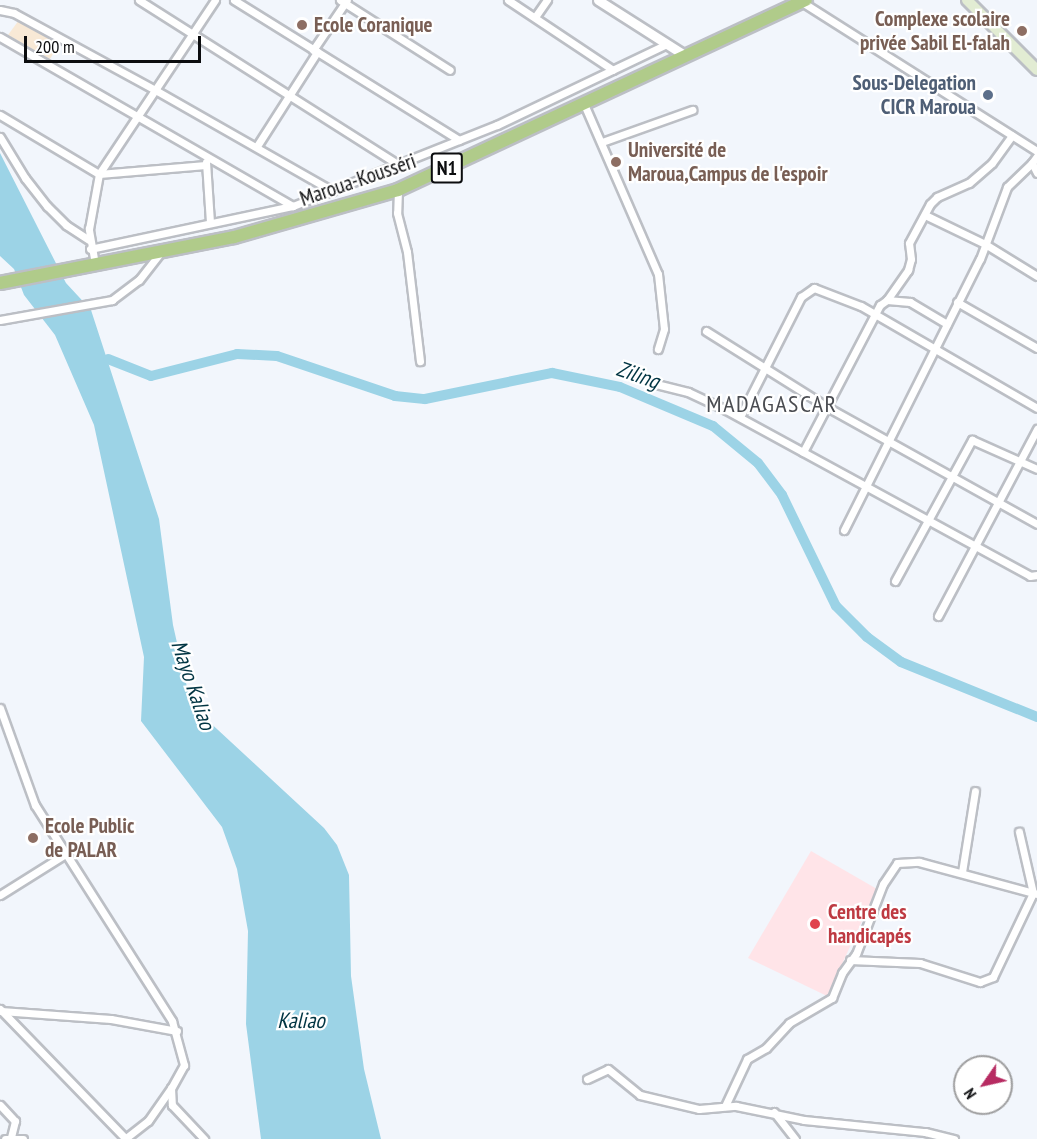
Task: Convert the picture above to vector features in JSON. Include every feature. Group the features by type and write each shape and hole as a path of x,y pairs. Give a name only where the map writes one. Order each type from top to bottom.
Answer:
{"highway":[{"name":"Maroua-Kousséri","path":"3,282 163,251 303,220 398,190 804,1"}],"main road":[{"path":"967,0 1037,70"}],"street":[{"path":"139,0 397,164"},
{"path":"95,264 90,249 90,240 92,198 99,174 157,91 215,0"},
{"path":"234,0 459,140"},
{"path":"508,0 613,70"},
{"path":"535,17 547,0"},
{"path":"598,0 665,45 686,56"},
{"path":"257,146 344,1 450,70"},
{"path":"804,1 1037,151"},
{"path":"0,10 14,14 157,91 257,146 332,191"},
{"path":"0,37 293,206"},
{"path":"90,249 293,206 459,140 665,45"},
{"path":"584,104 658,274 664,329 658,349"},
{"path":"602,142 692,110"},
{"path":"0,115 99,174 206,165"},
{"path":"803,452 873,315 887,300 908,270 911,259 909,243 934,199 964,187 992,163 1012,135"},
{"path":"0,137 25,178 47,206 66,225 90,240"},
{"path":"205,156 210,222"},
{"path":"844,530 891,441 947,324 985,244 1007,187 1037,156"},
{"path":"1032,163 1037,173"},
{"path":"398,190 397,213 407,252 420,361"},
{"path":"925,215 985,244 1037,276"},
{"path":"0,320 94,305 127,290 163,251"},
{"path":"740,417 807,290 820,289 861,306 1037,408"},
{"path":"887,300 910,302 947,324"},
{"path":"957,302 1037,348"},
{"path":"706,331 827,407 1037,524"},
{"path":"656,384 688,392 740,417 1030,576 1037,575"},
{"path":"938,616 1037,429"},
{"path":"895,581 974,439 988,449 1020,460 1037,469"},
{"path":"0,708 31,797 177,1031 184,1065 148,1121 123,1139 1,1010"},
{"path":"962,872 975,791"},
{"path":"850,960 920,963 965,980 988,981 1013,942 1035,893 1019,832"},
{"path":"0,894 67,854"},
{"path":"725,1106 747,1059 766,1048 789,1023 829,1001 850,960 883,884 897,862 906,859 1035,893"},
{"path":"1,1010 111,1019 177,1031"},
{"path":"587,1079 608,1069 650,1098 699,1109 725,1106 774,1112 804,1120 925,1132 954,1139"},
{"path":"171,1088 172,1105 204,1139"},
{"path":"0,1105 15,1121 8,1138 22,1139"},
{"path":"774,1112 795,1139"}],"shaded area":[{"path":"19,20 61,41 50,59 8,35"},
{"name":"Centre des handicapés","path":"811,851 877,889 827,996 748,958"}],"water":[{"name":"Kaliao","path":"0,153 66,283 91,310 159,519 173,625 191,705 324,828 337,845 349,875 351,976 364,1069 381,1139 261,1139 246,1024 248,931 237,869 222,827 141,721 144,657 94,425 55,335 24,295 14,269 0,256"}],"waterway":[{"name":"Ziling","path":"108,359 151,376 237,354 277,356 395,396 425,399 552,373 620,387 713,426 758,463 782,495 836,606 867,637 901,662 1037,717"}],"place":[{"name":"Ecole Coranique","path":"302,25"},
{"name":"Complexe scolaire privée Sabil El-falah","path":"1022,31"},
{"name":"Sous-Delegation CICR Maroua","path":"988,95"},
{"name":"Université de Maroua,Campus de l'espoir","path":"616,162"},
{"name":"Ecole Public de PALAR","path":"33,838"},
{"name":"Centre des handicapés","path":"815,924"}],"district":[{"name":"MADAGASCAR","path":"772,404"}],"water label":[{"name":"Mayo Kaliao","path":"193,685"}]}
